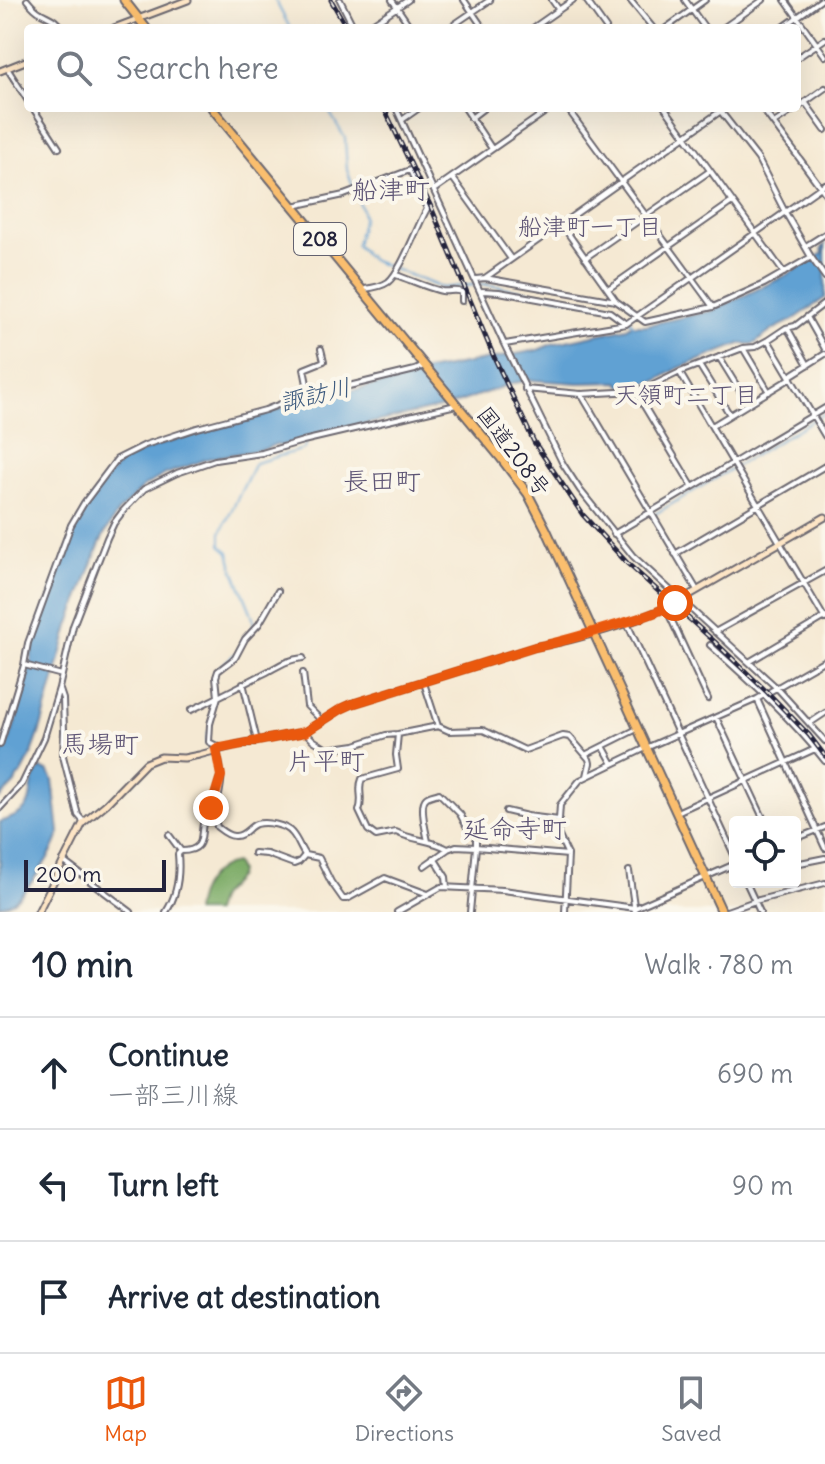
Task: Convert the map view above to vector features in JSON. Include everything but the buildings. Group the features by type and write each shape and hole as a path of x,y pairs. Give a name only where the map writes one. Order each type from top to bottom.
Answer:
{"highway":[{"path":"124,0 143,24"},
{"name":"国道208号","path":"215,112 528,494 723,912"}],"main road":[{"path":"125,24 188,0"},
{"path":"0,71 24,62"},
{"path":"38,912 84,822 146,763 161,757 184,758 305,732 352,704 535,647 627,623 666,608 825,517"}],"street":[{"path":"27,0 59,24"},
{"path":"340,0 352,24"},
{"path":"392,0 408,24"},
{"path":"372,24 408,0"},
{"path":"464,0 480,24"},
{"path":"455,24 490,0"},
{"path":"552,0 559,10"},
{"path":"539,24 573,0"},
{"path":"586,0 604,24"},
{"path":"630,0 650,24"},
{"path":"685,0 702,24"},
{"path":"671,24 705,0"},
{"path":"729,24 763,0"},
{"path":"785,0 825,56"},
{"path":"787,24 821,0"},
{"path":"801,55 825,39"},
{"path":"7,68 24,95"},
{"path":"801,105 825,88"},
{"path":"805,102 825,130"},
{"path":"36,112 59,148"},
{"path":"398,112 454,238 563,464 633,556 777,688 825,741"},
{"path":"402,120 413,112"},
{"path":"467,112 492,149"},
{"path":"471,118 479,112"},
{"path":"434,190 545,112"},
{"path":"570,112 713,307"},
{"path":"668,112 784,273"},
{"path":"485,278 622,183 717,112"},
{"path":"723,112 758,159 811,258 825,277"},
{"path":"765,112 823,186 825,193"},
{"path":"774,123 791,112"},
{"path":"293,206 344,195 423,166"},
{"path":"362,290 380,286 395,274 427,209 410,170"},
{"path":"585,258 710,171"},
{"path":"452,177 511,259"},
{"path":"504,344 626,324 823,186"},
{"path":"608,289 732,202"},
{"path":"562,224 616,301 645,322 713,307 811,258"},
{"path":"806,246 825,234"},
{"path":"395,274 438,290 456,289 462,292 462,301"},
{"path":"475,279 485,278 616,301"},
{"path":"480,291 610,312 626,324"},
{"path":"525,389 581,394 635,391 743,348 755,347 795,326 825,303"},
{"path":"712,426 769,392 825,352 807,317"},
{"path":"787,328 808,365"},
{"path":"768,340 825,436"},
{"path":"743,348 769,392"},
{"path":"309,394 304,369 324,361 321,349"},
{"path":"719,357 748,404"},
{"path":"699,365 730,415"},
{"path":"0,745 28,643 71,525 117,459 145,445 309,394 426,368"},
{"path":"680,372 825,618 749,662"},
{"path":"635,391 692,486"},
{"path":"581,394 697,590"},
{"path":"0,808 22,784 36,759 59,688 73,626 107,538 123,511 144,489 215,460 262,453 455,404"},
{"path":"614,534 825,408"},
{"path":"675,554 825,466"},
{"path":"715,632 825,571"},
{"path":"278,591 235,658 218,671 216,677 218,697 210,724 209,742 219,749 221,776 214,816 217,827 233,836 243,834 257,824 289,829 305,855 319,858 343,899 385,878 428,894"},
{"path":"666,608 708,699"},
{"path":"627,623 729,844"},
{"path":"710,645 765,694 825,761"},
{"path":"191,710 288,660 303,658"},
{"path":"565,912 568,855 558,834 560,805 580,780 757,699 825,660"},
{"path":"24,665 62,675"},
{"path":"303,673 307,706 322,721"},
{"path":"243,683 257,741"},
{"path":"424,683 438,726"},
{"path":"59,688 63,699 63,756 78,815 84,822"},
{"path":"757,699 825,848"},
{"path":"810,723 825,713"},
{"path":"716,717 762,816"},
{"path":"305,732 327,749 438,726 449,731 483,730 525,750 563,736 570,737 587,754 590,763 587,776"},
{"path":"587,754 637,729"},
{"path":"398,734 398,769 362,779 359,811 368,830 376,836 396,832 448,849"},
{"path":"603,746 613,764"},
{"path":"677,812 815,749"},
{"path":"166,912 177,889 178,854 198,846 206,813 213,803 221,776"},
{"path":"428,841 423,801 439,793 460,814 468,829 476,831 470,912"},
{"path":"506,811 559,820"},
{"path":"801,836 825,827"},
{"path":"169,835 181,851"},
{"path":"424,866 456,846 568,855"},
{"path":"254,853 294,864 305,855"},
{"path":"434,858 446,877 447,887"},
{"path":"801,863 825,858"},
{"path":"63,861 129,911"},
{"path":"397,912 441,887 503,890 635,910 729,866"},
{"path":"629,871 635,910"},
{"path":"723,912 825,883"},
{"path":"750,888 760,912"}],"green space":[{"path":"235,863 238,877 219,897 214,912 195,912 207,880 219,869"}],"water":[{"path":"825,244 825,298 754,344 740,344 679,368 656,381 623,387 618,382 531,380 513,383 448,406 306,437 280,446 276,444 265,449 210,458 166,474 143,487 118,512 100,543 69,626 31,756 15,783 0,798 0,759 16,720 39,625 87,506 122,461 159,445 265,416 297,403 399,380 421,372 538,350 631,325 647,325 712,311 783,277 823,253"},
{"path":"41,768 49,772 53,780 59,832 57,839 25,889 12,902 0,906 0,822 14,816 28,804 32,784"}],"waterway":[{"path":"275,0 288,24"},
{"path":"329,112 345,138 347,170 362,210 356,245 371,260 442,288 483,284 608,305 624,313 634,327"},
{"path":"655,514 825,413"},
{"path":"243,638 254,622 229,552 221,545 221,532 255,463 304,449 306,441"},
{"path":"215,675 217,669 235,654"},
{"path":"206,743 208,732"}],"railway":[{"path":"331,0 345,24"},
{"path":"386,112 534,442 583,515 628,564 768,693 825,756"}],"district":[{"name":"船津町","path":"391,190"},
{"name":"船津町一丁目","path":"590,227"},
{"name":"天領町二丁目","path":"686,395"},
{"name":"長田町","path":"382,481"},
{"name":"馬場町","path":"100,744"},
{"name":"片平町","path":"326,761"},
{"name":"延命寺町","path":"515,829"}],"route":[{"path":"211,808 221,776 216,749 305,732 352,704 535,647 627,623 675,603"}],"water label":[{"name":"諏訪川","path":"315,395"}]}
